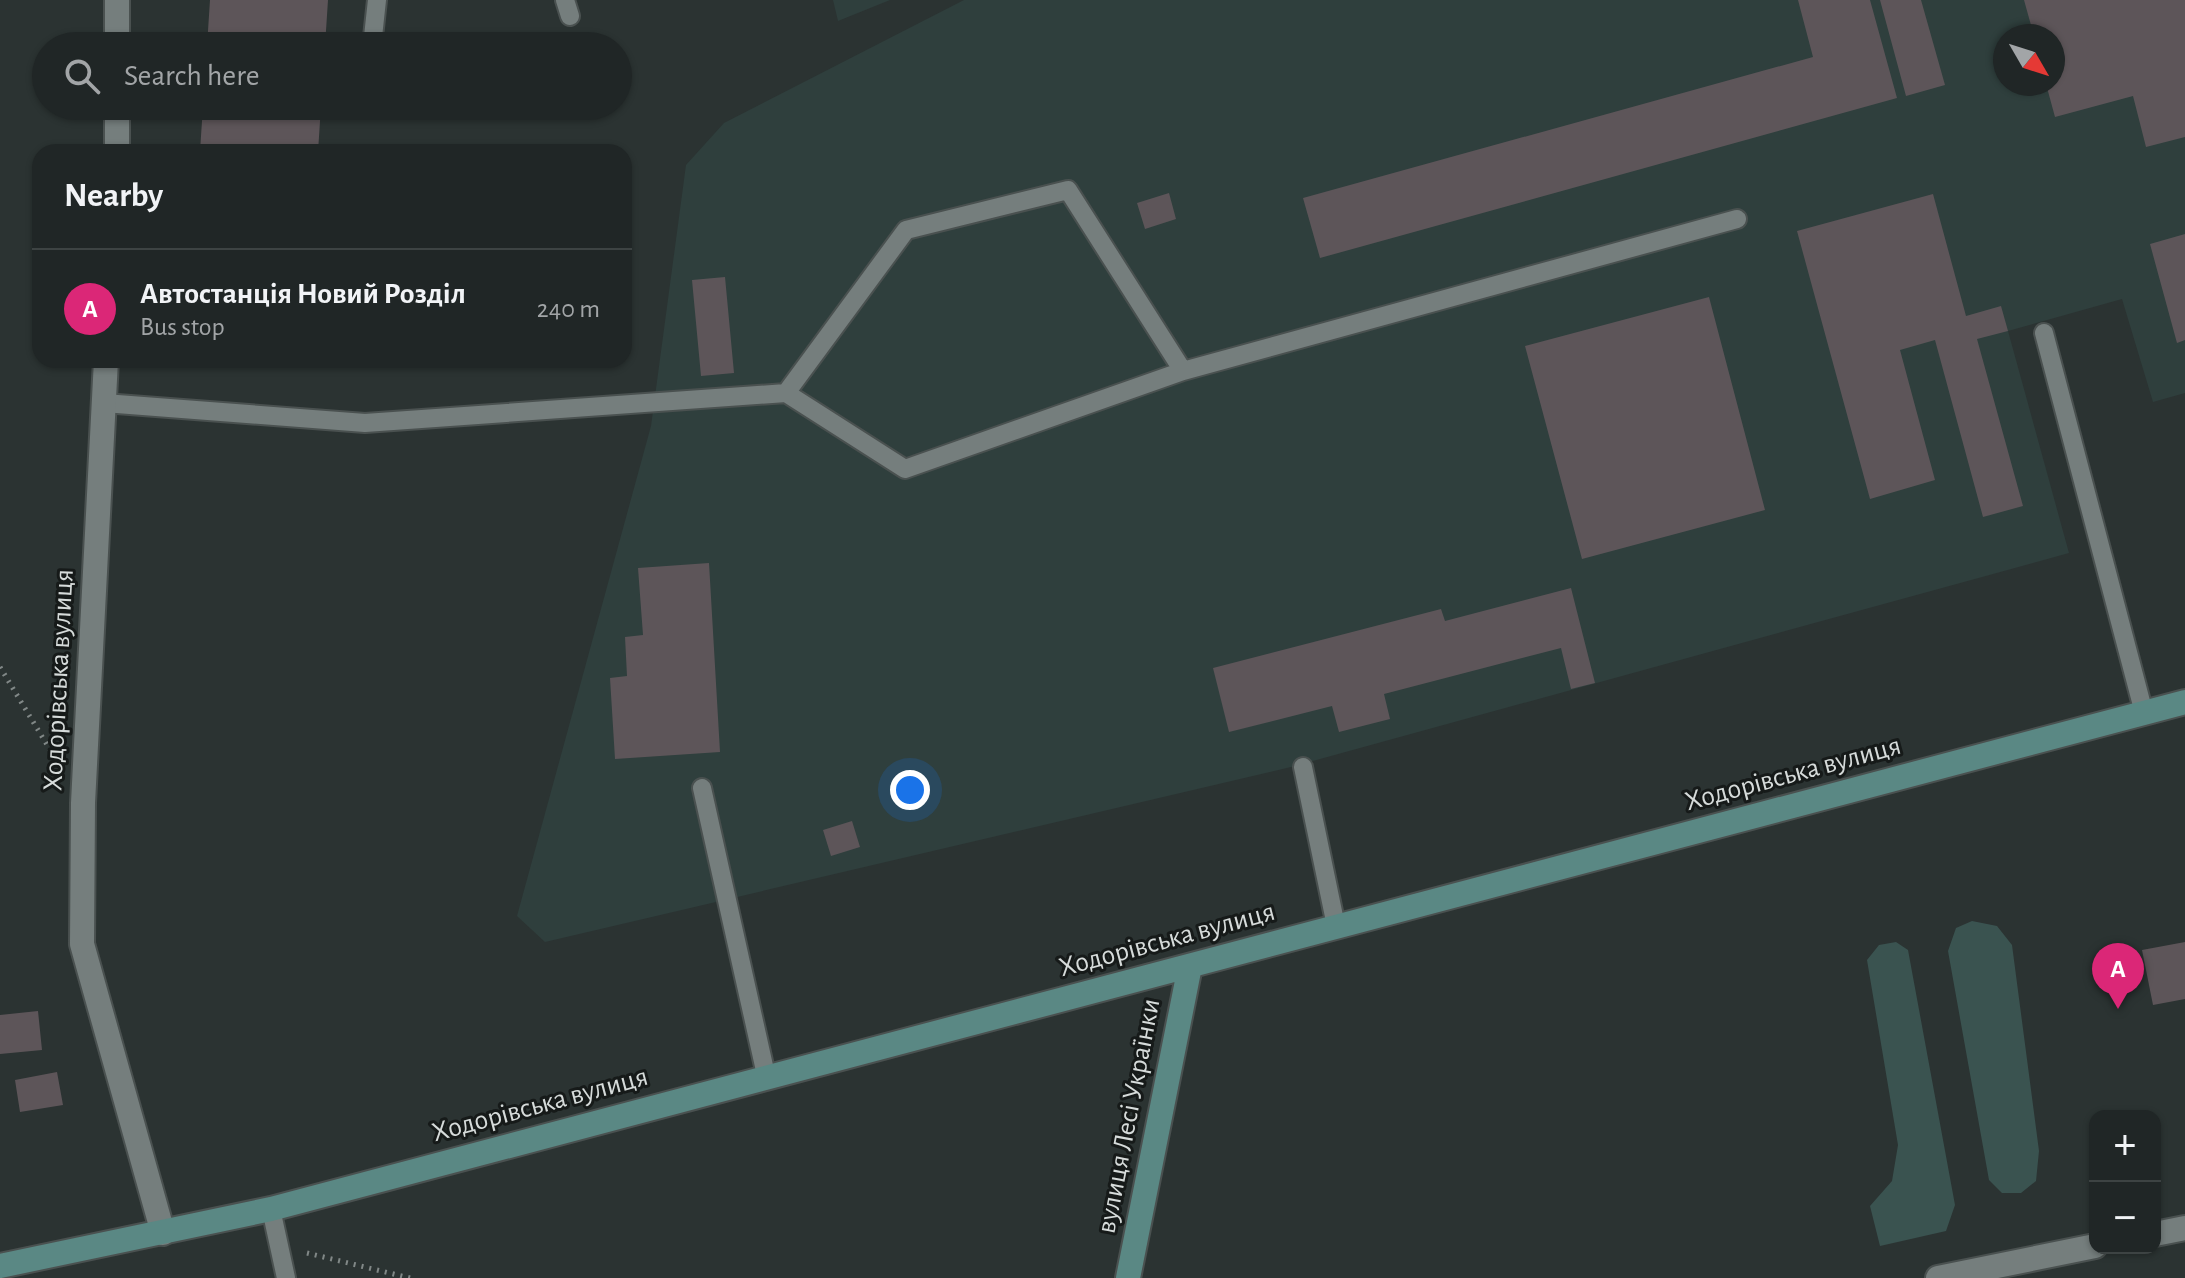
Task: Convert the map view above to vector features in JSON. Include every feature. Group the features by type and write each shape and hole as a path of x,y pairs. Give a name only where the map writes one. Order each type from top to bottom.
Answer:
{"main road":[{"name":"Ходорівська вулиця","path":"0,1266 271,1209 766,1075 2185,702"},
{"name":"вулиця Лесі Українки","path":"1128,1278 1190,966"}],"street":[{"path":"117,0 117,32"},
{"path":"117,120 117,144"},
{"name":"Ходорівська вулиця","path":"106,368 83,803 82,944 163,1233"},
{"path":"2161,1233 2185,1228"},
{"path":"1938,1278 2089,1247"}],"lane":[{"path":"374,32 377,0"},
{"path":"786,393 906,230 1068,190 1183,371"},
{"path":"104,403 365,423 786,393 905,469 1183,371 1737,219"},
{"path":"2044,333 2144,713"},
{"path":"1303,767 1336,926"},
{"path":"702,788 766,1075"},
{"path":"271,1209 286,1278"}],"path":[{"path":"0,667 58,763"},
{"path":"279,1246 410,1278"}],"shaded area":[{"path":"833,0 890,0 838,21"},
{"path":"964,0 2185,0 2185,393 2153,402 2122,299 2008,331 2069,553 1291,767 545,942 517,916 651,426 686,165 724,123"},
{"path":"1972,921 1997,926 2012,945 2039,1151 2036,1181 2021,1193 2002,1193 1989,1180 1948,951 1956,928"},
{"path":"1896,942 1908,950 1955,1205 1946,1231 1880,1246 1870,1206 1892,1181 1898,1145 1867,960 1879,945"}],"building":[{"path":"210,0 328,0 326,32 208,32"},
{"path":"1798,0 1870,0 1897,98 1320,258 1303,198 1813,57"},
{"path":"1880,0 1921,0 1945,85 1906,96"},
{"path":"2024,0 2185,0 2185,137 2146,147 2133,96 2055,117 2049,96 2065,96 2065,24 2031,24"},
{"path":"202,120 320,120 319,144 200,144"},
{"path":"1169,193 1176,219 1145,229 1137,203"},
{"path":"1933,194 1966,316 2001,306 2008,331 1977,339 2023,506 1983,517 1935,340 1900,350 1935,480 1870,499 1797,231"},
{"path":"2185,234 2185,340 2177,343 2150,244"},
{"path":"725,277 734,373 701,376 692,280"},
{"path":"1709,297 1765,510 1582,559 1525,346"},
{"path":"709,563 720,752 615,759 610,678 627,676 625,637 643,635 638,568"},
{"path":"1571,588 1595,683 1571,689 1561,648 1384,694 1390,719 1339,732 1332,706 1229,732 1213,668 1441,609 1445,621"},
{"path":"852,821 860,847 831,856 823,830"},
{"path":"2185,942 2185,999 2153,1005 2142,950"},
{"path":"38,1011 42,1050 0,1054 0,1015"},
{"path":"57,1072 63,1105 20,1112 15,1080"}],"place":[{"name":"Автостанція Новий Розділ","path":"2118,1009"}]}
